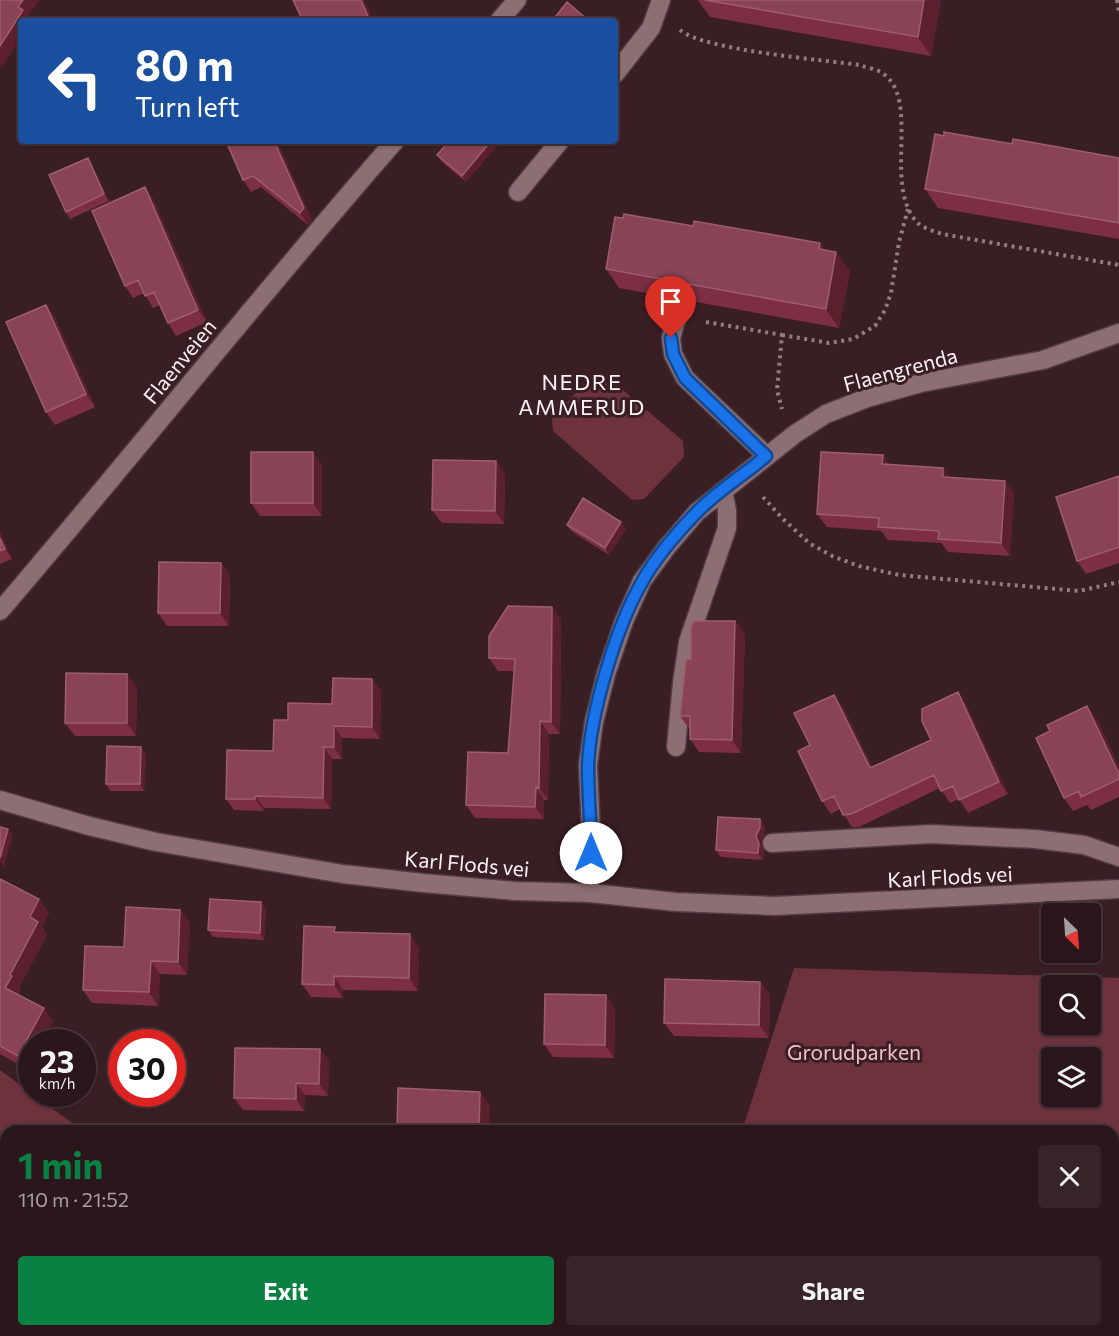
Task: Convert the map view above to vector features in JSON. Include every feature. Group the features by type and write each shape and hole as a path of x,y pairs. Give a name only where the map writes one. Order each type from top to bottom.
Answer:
{"street":[{"path":"502,18 517,0"},
{"path":"618,70 651,28 661,1"},
{"name":"Flaenveien","path":"0,611 99,495 289,263 392,144"},
{"path":"518,192 558,144"},
{"path":"677,316 671,338 673,354 685,378 766,456"},
{"name":"Flaengrenda","path":"590,893 591,832 588,765 594,722 606,674 624,621 642,582 667,547 697,512 766,456 826,414 867,398 921,382 1043,360 1119,333"},
{"path":"676,747 688,642 727,528 727,510 723,491"},
{"name":"Karl Flods vei","path":"0,800 89,826 156,842 343,874 515,891 590,893 676,902 775,906 1119,889"},
{"path":"772,843 931,834 1035,839 1084,845 1119,857"}],"path":[{"path":"1117,0 1119,12"},
{"path":"661,1 671,22 687,35 720,46 860,65 883,73 895,87 901,105 901,183 908,210 918,224 942,234 1119,265"},
{"path":"677,316 830,344 853,339 875,326 885,310 891,293 899,242 908,210"},
{"path":"782,335 777,390 783,413 795,434"},
{"path":"743,476 809,543 832,556 859,566 899,575 1079,591 1119,582"}],"green space":[{"path":"603,373 683,441 684,457 644,499 632,500 553,431 552,419 591,376"},
{"name":"Grorudparken","path":"794,968 1041,976 1041,1035 1101,1035 1101,977 1119,978 1119,1125 744,1125"},
{"path":"0,1070 18,1083 18,1107 50,1107 75,1125 0,1125"}],"building":[{"path":"0,0 23,0 18,7 23,10 0,46"},
{"path":"293,0 361,0 369,18 302,18"},
{"path":"705,0 924,0 918,37"},
{"path":"567,2 586,18 554,18"},
{"path":"944,132 1012,144 1013,139 1119,158 1119,223 925,189 935,134 944,136"},
{"path":"227,144 275,144 304,208 300,213 253,176 243,180"},
{"path":"446,144 489,144 462,176 437,155"},
{"path":"88,158 104,194 66,212 49,175"},
{"path":"145,187 198,310 168,323 154,292 145,296 138,280 125,286 92,211"},
{"path":"624,214 693,226 694,221 820,243 819,249 836,252 826,309 606,269 615,217 623,218"},
{"path":"46,305 86,394 46,412 6,322"},
{"path":"251,452 313,452 313,503 251,503"},
{"path":"821,452 883,455 882,464 943,468 943,477 1005,481 1001,543 938,539 939,531 878,527 879,518 817,514"},
{"path":"433,460 496,461 495,511 432,510"},
{"path":"1119,476 1119,547 1077,561 1056,497"},
{"path":"583,498 621,522 605,548 567,525"},
{"path":"0,538 5,549 0,551"},
{"path":"159,562 221,563 220,613 158,613"},
{"path":"508,606 552,607 551,722 540,721 539,788 536,787 535,807 466,805 468,752 508,753 515,659 489,658 489,636"},
{"path":"694,621 735,621 732,740 690,739 690,716 680,716 686,659 691,659 691,627"},
{"path":"66,673 127,674 127,723 65,723"},
{"path":"333,678 372,679 372,727 334,726 334,747 324,747 323,798 255,796 255,799 226,799 227,750 273,751 274,720 288,720 288,703 332,704"},
{"path":"958,692 999,782 959,800 953,786 941,791 934,775 851,814 843,815 834,796 822,801 798,751 810,745 794,713 834,695 870,768 931,740 922,721 922,709"},
{"path":"1087,706 1119,774 1119,779 1081,797 1079,791 1064,798 1036,738 1050,731 1047,725"},
{"path":"107,746 141,747 140,784 106,784"},
{"path":"718,817 760,819 760,828 756,836 759,844 758,853 716,850"},
{"path":"0,827 8,829 0,858"},
{"path":"0,879 39,899 30,917 38,922 5,988 44,1008 33,1029 18,1029 18,1056 0,1046"},
{"path":"210,899 261,902 260,933 208,930"},
{"path":"126,907 180,910 178,962 151,961 149,992 83,990 85,946 124,947"},
{"path":"304,926 335,927 334,932 410,934 409,978 334,976 334,985 302,984"},
{"path":"665,979 760,982 759,1025 664,1023"},
{"path":"545,994 606,995 605,1045 544,1044"},
{"path":"235,1048 320,1049 319,1084 296,1083 296,1099 234,1098"},
{"path":"398,1088 480,1092 479,1125 397,1125"}],"district":[{"name":"NEDRE AMMERUD","path":"582,394"}],"route":[{"path":"591,853 588,765 594,722 606,674 624,621 642,582 667,547 697,512 766,456 685,378 673,354 671,338"}]}
